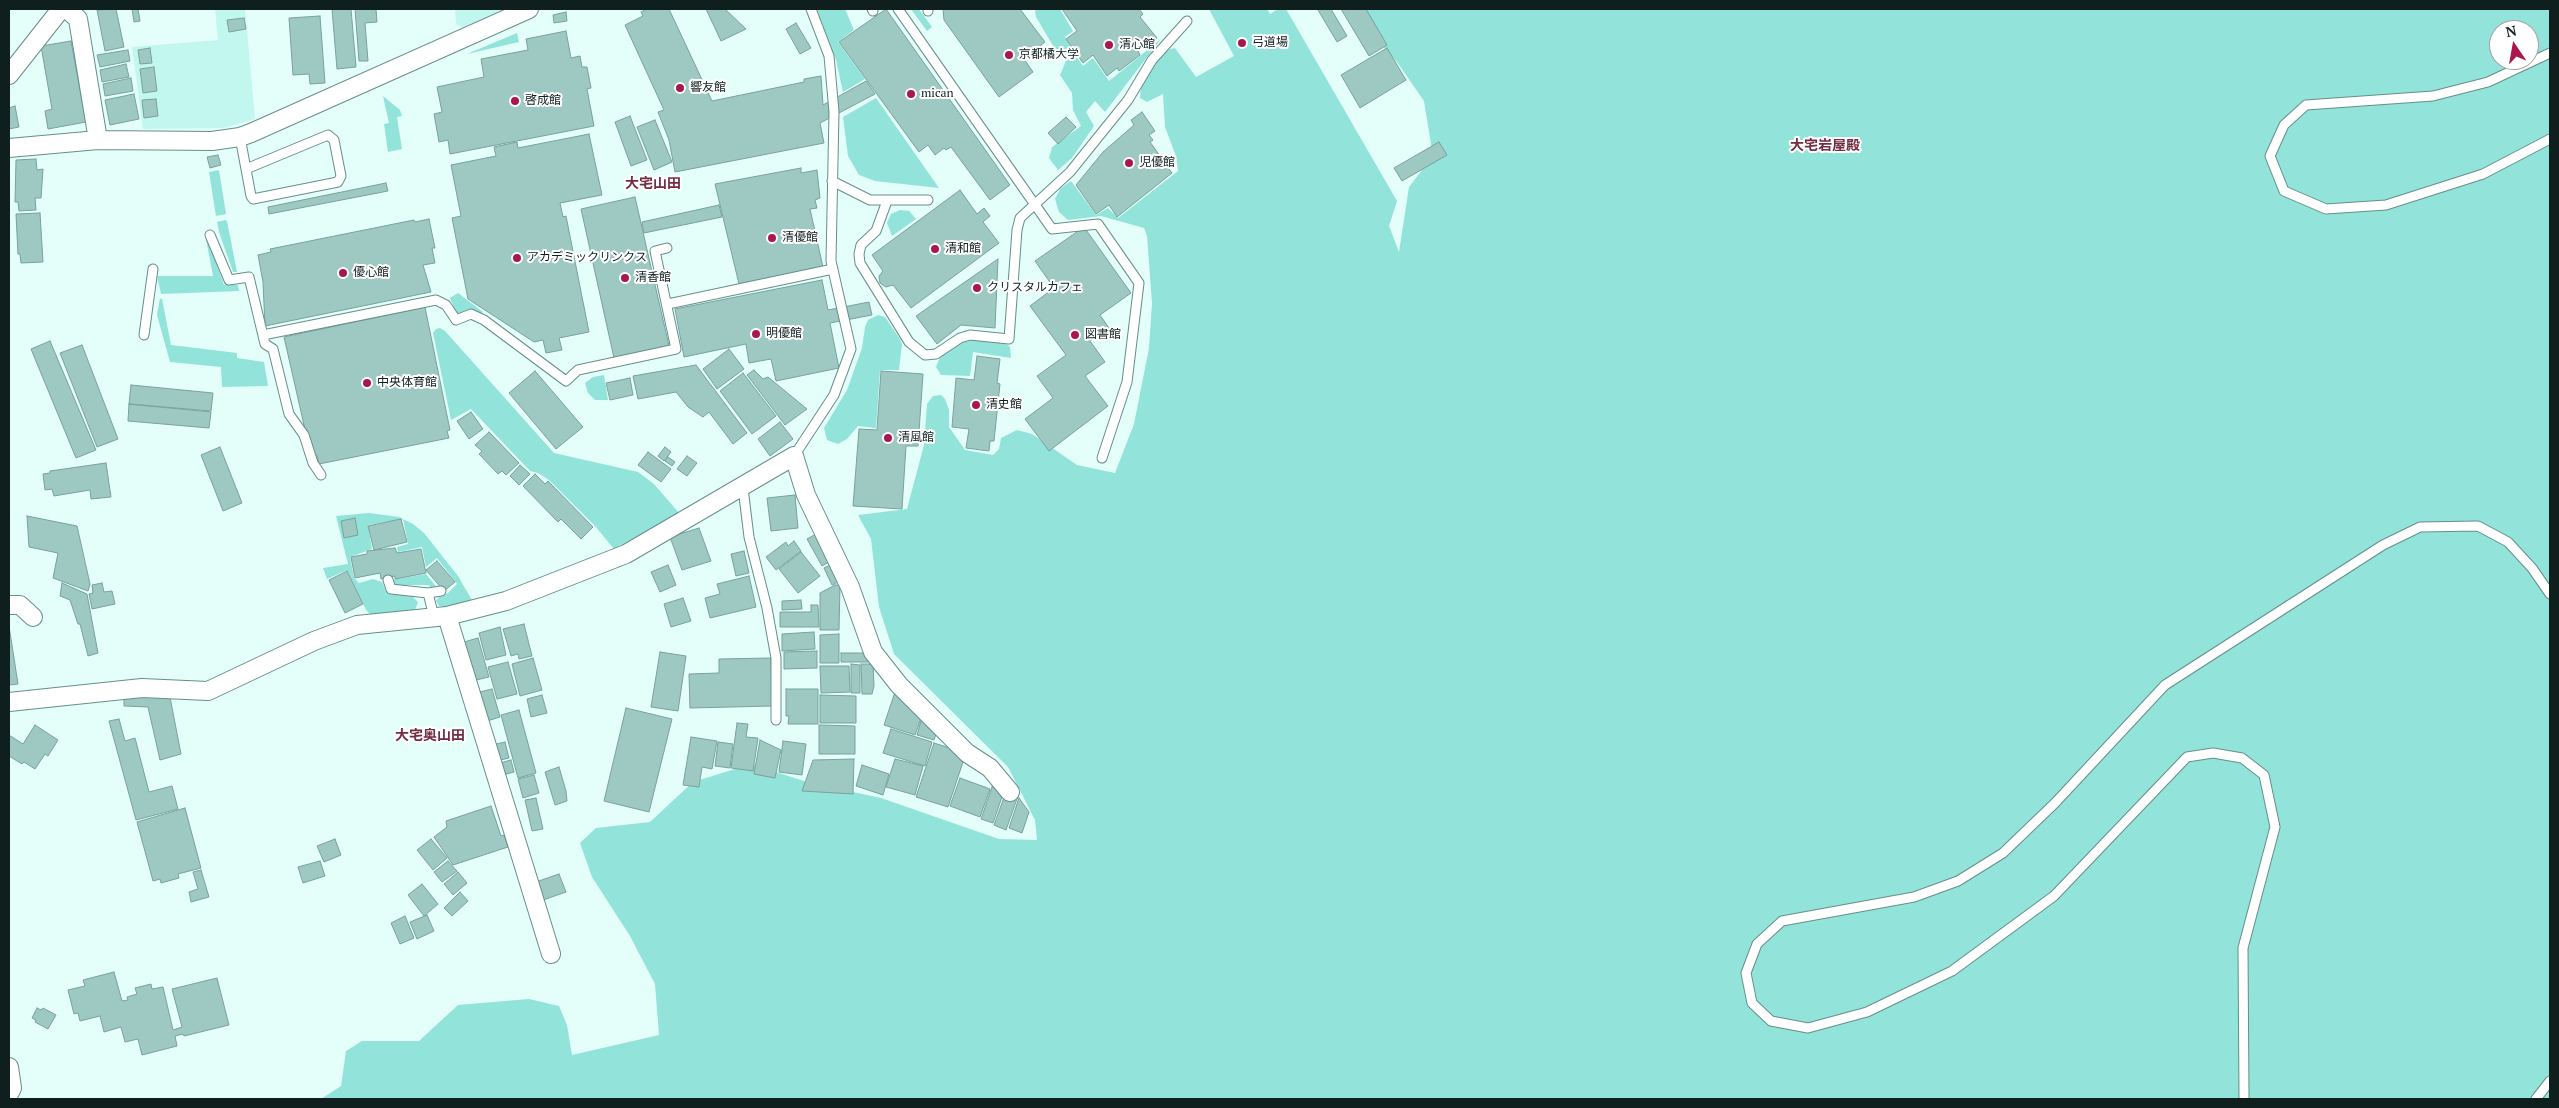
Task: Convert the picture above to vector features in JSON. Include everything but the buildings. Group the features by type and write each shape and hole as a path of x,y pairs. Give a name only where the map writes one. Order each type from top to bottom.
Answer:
{"street":[{"path":"9,75 61,9"},
{"path":"67,9 78,19 98,140"},
{"path":"9,148 98,140 212,141 252,134 529,9"},
{"path":"9,702 142,688 208,691 314,641 357,625 441,616 506,601 626,554 743,488 794,456 806,495 850,586 873,652 906,692 967,753 990,768 1010,792"},
{"path":"9,605 20,605 33,617"},
{"path":"441,616 551,954"},
{"path":"9,1067 12,1088 9,1094"}],"lane":[{"path":"794,456 834,395 851,349 833,269 832,182 834,112 828,56 811,9"},
{"path":"898,9 1052,229 1098,224 1139,282 1127,382 1102,458"},
{"path":"887,200 876,231 862,245 860,264 909,342 925,356 936,354 960,338 970,335 1009,339 1017,230 1020,218 1070,172 1128,100 1152,60 1187,21"},
{"path":"2550,53 2488,82 2433,96 2306,104 2284,125 2270,156 2284,190 2326,209 2386,206 2482,174 2550,139"},
{"path":"240,137 246,169 252,196 254,199 338,182 341,176 334,140 328,135 246,169"},
{"path":"832,182 870,200 928,200"},
{"path":"210,235 229,280 249,277 265,344 273,349 289,414 304,435 313,462 321,475"},
{"path":"263,335 436,300 446,305 456,320 471,314 484,320 566,381 578,370 676,349 668,304 655,251 667,248"},
{"path":"144,335 153,269"},
{"path":"668,304 833,269"},
{"path":"743,488 749,537 767,608 776,658 776,720"},
{"path":"2244,1099 2242,948 2275,827 2264,775 2242,758 2213,753 2187,757 2054,896 1952,971 1867,1012 1808,1028 1771,1020 1752,1003 1746,973 1757,944 1782,921 1914,897 1958,881 2003,853 2055,803 2165,685 2383,545 2420,527 2478,526 2508,542 2532,568 2550,594"},
{"path":"388,580 391,589 428,593 441,591"},
{"path":"428,593 441,616"},
{"path":"2536,1099 2550,1082"}],"shaded area":[{"path":"215,9 245,9 255,119 224,128 143,129 132,47 218,40"},
{"path":"455,9 505,9 463,28 456,24"},
{"path":"817,9 845,9 854,30 838,42 865,79 843,92 836,60"},
{"path":"911,9 919,9 932,27 927,31"},
{"path":"1038,9 1060,9 1073,31 1065,37 1071,47 1059,56 1036,17 1035,11"},
{"path":"1209,9 1267,9 1270,14 1278,9 1286,9 1397,201 1389,226 1399,252 1409,187 1433,156 1424,101 1397,62 1370,32 1359,9 2550,9 2550,1099 321,1099 341,1086 346,1051 362,1041 419,1041 458,1005 529,999 559,1006 567,1025 572,1055 659,1035 655,984 630,936 592,877 580,843 596,828 650,822 693,782 751,764 807,782 881,798 999,839 1037,840 1035,820 1008,767 894,654 879,607 871,539 858,515 907,509 924,445 927,404 933,396 941,395 945,399 949,410 949,427 965,450 993,455 999,449 1001,438 1017,430 1032,434 1077,465 1115,473 1134,424 1149,348 1152,303 1147,236 1144,228 1101,216 1068,220 1059,212 1055,199 1060,189 1071,181 1096,215 1108,208 1118,218 1178,171 1176,156 1165,127 1163,94 1147,102 1140,98 1141,83 1159,58 1170,49 1175,48 1196,77 1234,56"},
{"path":"517,33 519,42 467,54"},
{"path":"1161,39 1105,112 1095,101 1086,112 1094,126 1072,158 1058,170 1049,158 1052,147 1081,126 1073,110 1072,93 1060,75 1071,49 1083,66 1093,58 1109,81"},
{"path":"383,96 400,110 402,116 397,117 402,149 388,152 384,124 389,123"},
{"path":"876,98 939,188 875,181 859,175 848,156 843,117"},
{"path":"219,170 226,214 216,216 209,172"},
{"path":"900,210 909,211 916,219 892,236 887,223 891,214"},
{"path":"227,221 237,272 233,272 219,232 217,222"},
{"path":"208,238 224,285 238,285 239,291 161,294 157,276 213,276 206,239"},
{"path":"458,293 483,312 479,316 458,317 450,298"},
{"path":"160,298 162,299 171,345 237,353 237,358 264,362 268,386 222,387 221,367 170,362 157,315"},
{"path":"878,315 885,317 902,344 899,370 880,370 876,428 858,426 847,439 838,444 827,440 824,428 847,390 862,348 868,320"},
{"path":"440,328 445,331 554,453 638,472 654,484 679,513 614,549 595,526 549,480 538,473 530,471 471,409 451,420 433,333 436,329"},
{"path":"976,339 1003,341 1010,347 1011,358 973,352 970,376 941,375 936,367 940,357 962,343"},
{"path":"604,375 608,400 595,400 588,393 585,383 593,377"},
{"path":"369,513 403,519 368,525 372,549 350,557 354,578 359,583 373,579 382,582 386,591 412,596 418,602 415,610 372,616 366,610 347,570 327,579 323,568 348,564 336,516"},
{"path":"403,519 424,533 458,576 473,602 448,608 439,606 436,601 439,597 448,593 457,584 437,558 426,567 422,547 398,552 397,547 408,544"},
{"path":"426,574 438,589 434,590 428,585 395,585 391,580"}],"place":[{"name":"弓道場","path":"1242,43"},
{"name":"清心館","path":"1109,45"},
{"name":"京都橘大学","path":"1009,55"},
{"name":"響友館","path":"680,88"},
{"name":"mican","path":"911,94"},
{"name":"啓成館","path":"515,101"},
{"name":"児優館","path":"1129,163"},
{"name":"清優館","path":"772,238"},
{"name":"清和館","path":"935,249"},
{"name":"アカデミックリンクス","path":"517,258"},
{"name":"優心館","path":"343,273"},
{"name":"清香館","path":"625,278"},
{"name":"クリスタルカフェ","path":"977,288"},
{"name":"明優館","path":"756,334"},
{"name":"図書館","path":"1075,335"},
{"name":"中央体育館","path":"367,383"},
{"name":"清史館","path":"976,405"},
{"name":"清風館","path":"888,438"}],"district":[{"name":"大宅岩屋殿","path":"1825,146"},
{"name":"大宅山田","path":"653,184"},
{"name":"大宅奥山田","path":"430,736"}]}
